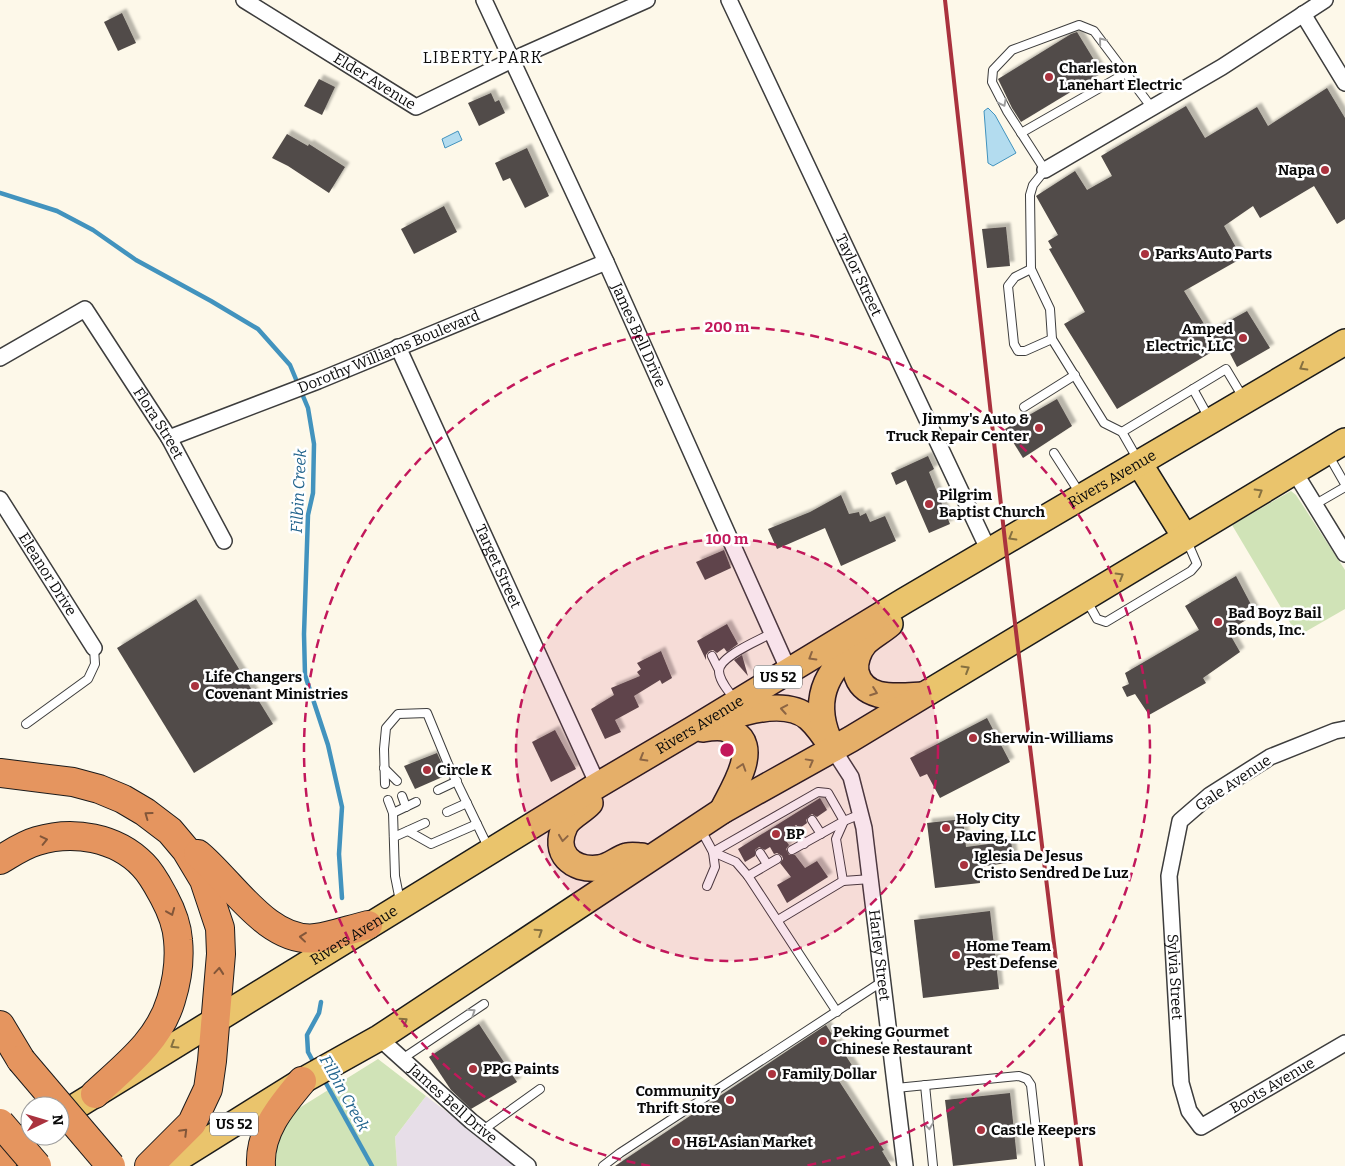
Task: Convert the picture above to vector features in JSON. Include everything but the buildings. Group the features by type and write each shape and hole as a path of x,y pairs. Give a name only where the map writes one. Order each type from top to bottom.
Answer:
{"highway":[{"path":"0,773 73,782 99,789 123,799 145,812 170,831 209,863 258,914 276,929 292,936 316,938 368,925"},
{"path":"149,1166 192,1123 202,1106 208,1089 221,954 220,928 204,880 186,850 170,831"},
{"path":"0,860 20,848 37,841 74,836 92,838 110,843 125,851 143,865 156,882 167,902 175,923 179,960 171,1002 148,1044 95,1094"},
{"path":"0,1025 21,1060"},
{"path":"0,1034 111,1166"},
{"path":"261,1166 260,1151 266,1134 281,1107 302,1081"},
{"path":"0,1123 37,1166"},
{"path":"0,1162 17,1142"}],"main road":[{"name":"Rivers Avenue","path":"70,1110 598,785 988,551 1345,342"},
{"name":"US 52","path":"166,1166 302,1081 379,1038 722,811 833,749 924,695 1336,446"},
{"path":"1139,462 1185,537"},
{"path":"904,601 890,625 866,642 858,655 855,670 864,688 876,694 890,696 924,695"},
{"path":"833,749 822,723 823,690 832,670 863,636 872,621"},
{"path":"693,729 759,709 791,710 808,717 822,732 833,749"},
{"path":"693,729 724,728 738,735 745,746 745,759 741,772 722,811"},
{"path":"598,785 590,804 565,825 561,840 562,852 572,864 585,869 601,868 627,856 655,855"}],"street":[{"name":"Elder Avenue","path":"244,0 416,107 512,60 646,0"},
{"name":"James Bell Drive","path":"484,0 606,262 789,671"},
{"name":"Taylor Street","path":"729,0 988,551"},
{"path":"1045,170 1222,67 1325,0"},
{"path":"1303,14 1345,83"},
{"name":"Dorothy Williams Boulevard","path":"169,438 318,381 606,262"},
{"name":"Flora Street","path":"0,358 85,309 169,438 224,541"},
{"name":"Target Street","path":"398,348 598,785"},
{"path":"1294,471 1345,553"},
{"name":"Eleanor Drive","path":"0,499 94,648"},
{"name":"Gale Avenue","path":"1180,821 1210,795 1270,757 1335,731 1345,729"},
{"name":"Harley Street","path":"833,749 851,777 864,828 905,1166"},
{"name":"Sylvia Street","path":"1180,821 1169,876 1181,1083 1189,1111 1201,1127"},
{"name":"James Bell Drive","path":"379,1038 483,1130 528,1166"},
{"name":"Boots Avenue","path":"1201,1127 1345,1043"}],"lane":[{"path":"1139,462 1122,432 1104,423 1052,339 1050,309 1030,269 1030,195 1033,184 1045,170 1007,111 992,82 993,70 1012,50 1079,25 1094,31 1152,108"},
{"path":"1021,133 1126,73"},
{"path":"1030,269 1015,277 1008,286 1014,344 1018,351 1025,351 1052,339"},
{"path":"1122,432 1226,369 1246,400"},
{"path":"1024,407 1075,375"},
{"path":"1192,389 1211,421"},
{"path":"1314,505 1345,486 1336,446"},
{"path":"1054,453 1082,496"},
{"path":"719,670 723,662 730,656 772,633"},
{"path":"26,724 88,679 96,664 94,648"},
{"path":"712,656 722,680 736,703"},
{"path":"385,784 384,749 386,728 398,714 427,713 490,851"},
{"path":"384,768 397,781"},
{"path":"438,790 457,781"},
{"path":"713,852 747,833 770,825 803,805 818,792 828,793 844,820"},
{"path":"402,796 406,807"},
{"path":"388,800 393,813 395,876 401,905"},
{"path":"393,813 416,802"},
{"path":"447,812 467,803"},
{"path":"792,850 844,820 861,814"},
{"path":"812,820 821,834"},
{"path":"843,881 836,839 844,820"},
{"path":"394,837 425,823"},
{"path":"408,831 431,844 477,824"},
{"path":"699,826 713,852 715,867 706,886"},
{"path":"796,831 804,844"},
{"path":"747,833 752,841"},
{"path":"713,852 736,862 748,876 837,1012"},
{"path":"760,853 767,864"},
{"path":"748,876 777,859"},
{"path":"778,920 843,881 871,879"},
{"path":"603,1166 883,981"},
{"path":"402,1059 484,1004"},
{"path":"896,1088 1019,1076 1027,1079 1031,1085 1040,1166"},
{"path":"925,1085 934,1166"},
{"path":"483,1130 540,1089"}],"shaded area":[{"path":"426,1096 518,1166 397,1166 395,1137"}],"green space":[{"path":"1291,491 1296,495 1345,570 1345,609 1298,636 1232,525"},
{"path":"378,1059 426,1096 395,1137 397,1166 270,1166 288,1115"}],"water":[{"path":"988,108 995,115 1016,153 993,166 988,163 984,111"},
{"path":"458,131 462,140 445,148 442,139"}],"waterway":[{"name":"Filbin Creek","path":"0,193 57,211 93,230 136,260 258,329 290,365 308,408 314,444 313,493 308,515 304,634 305,675 328,745 342,807 339,854 342,898"},
{"name":"Filbin Creek","path":"315,1065 308,1052 307,1035 319,1013 321,1002"},
{"name":"Filbin Creek","path":"323,1078 372,1166"}],"railway":[{"path":"945,0 1005,541 1081,1166"}],"place":[{"name":"Charleston Lanehart Electric","path":"1049,77"},
{"name":"Napa","path":"1325,170"},
{"name":"Parks Auto Parts","path":"1145,254"},
{"name":"Amped Electric, LLC","path":"1243,338"},
{"name":"Jimmy's Auto & Truck Repair Center","path":"1039,428"},
{"name":"Pilgrim Baptist Church","path":"929,504"},
{"name":"Bad Boyz Bail Bonds, Inc.","path":"1218,622"},
{"name":"Life Changers Covenant Ministries","path":"195,686"},
{"name":"Sherwin-Williams","path":"973,738"},
{"name":"Circle K","path":"427,770"},
{"name":"Holy City Paving, LLC","path":"946,828"},
{"name":"BP","path":"776,834"},
{"name":"Iglesia De Jesus Cristo Sendred De Luz","path":"964,865"},
{"name":"Home Team Pest Defense","path":"956,955"},
{"name":"Peking Gourmet Chinese Restaurant","path":"823,1041"},
{"name":"PPG Paints","path":"473,1069"},
{"name":"Family Dollar","path":"772,1074"},
{"name":"Community Thrift Store","path":"730,1100"},
{"name":"Castle Keepers","path":"981,1130"},
{"name":"H&L Asian Market","path":"676,1142"}],"district":[{"name":"LIBERTY PARK","path":"483,57"}]}
